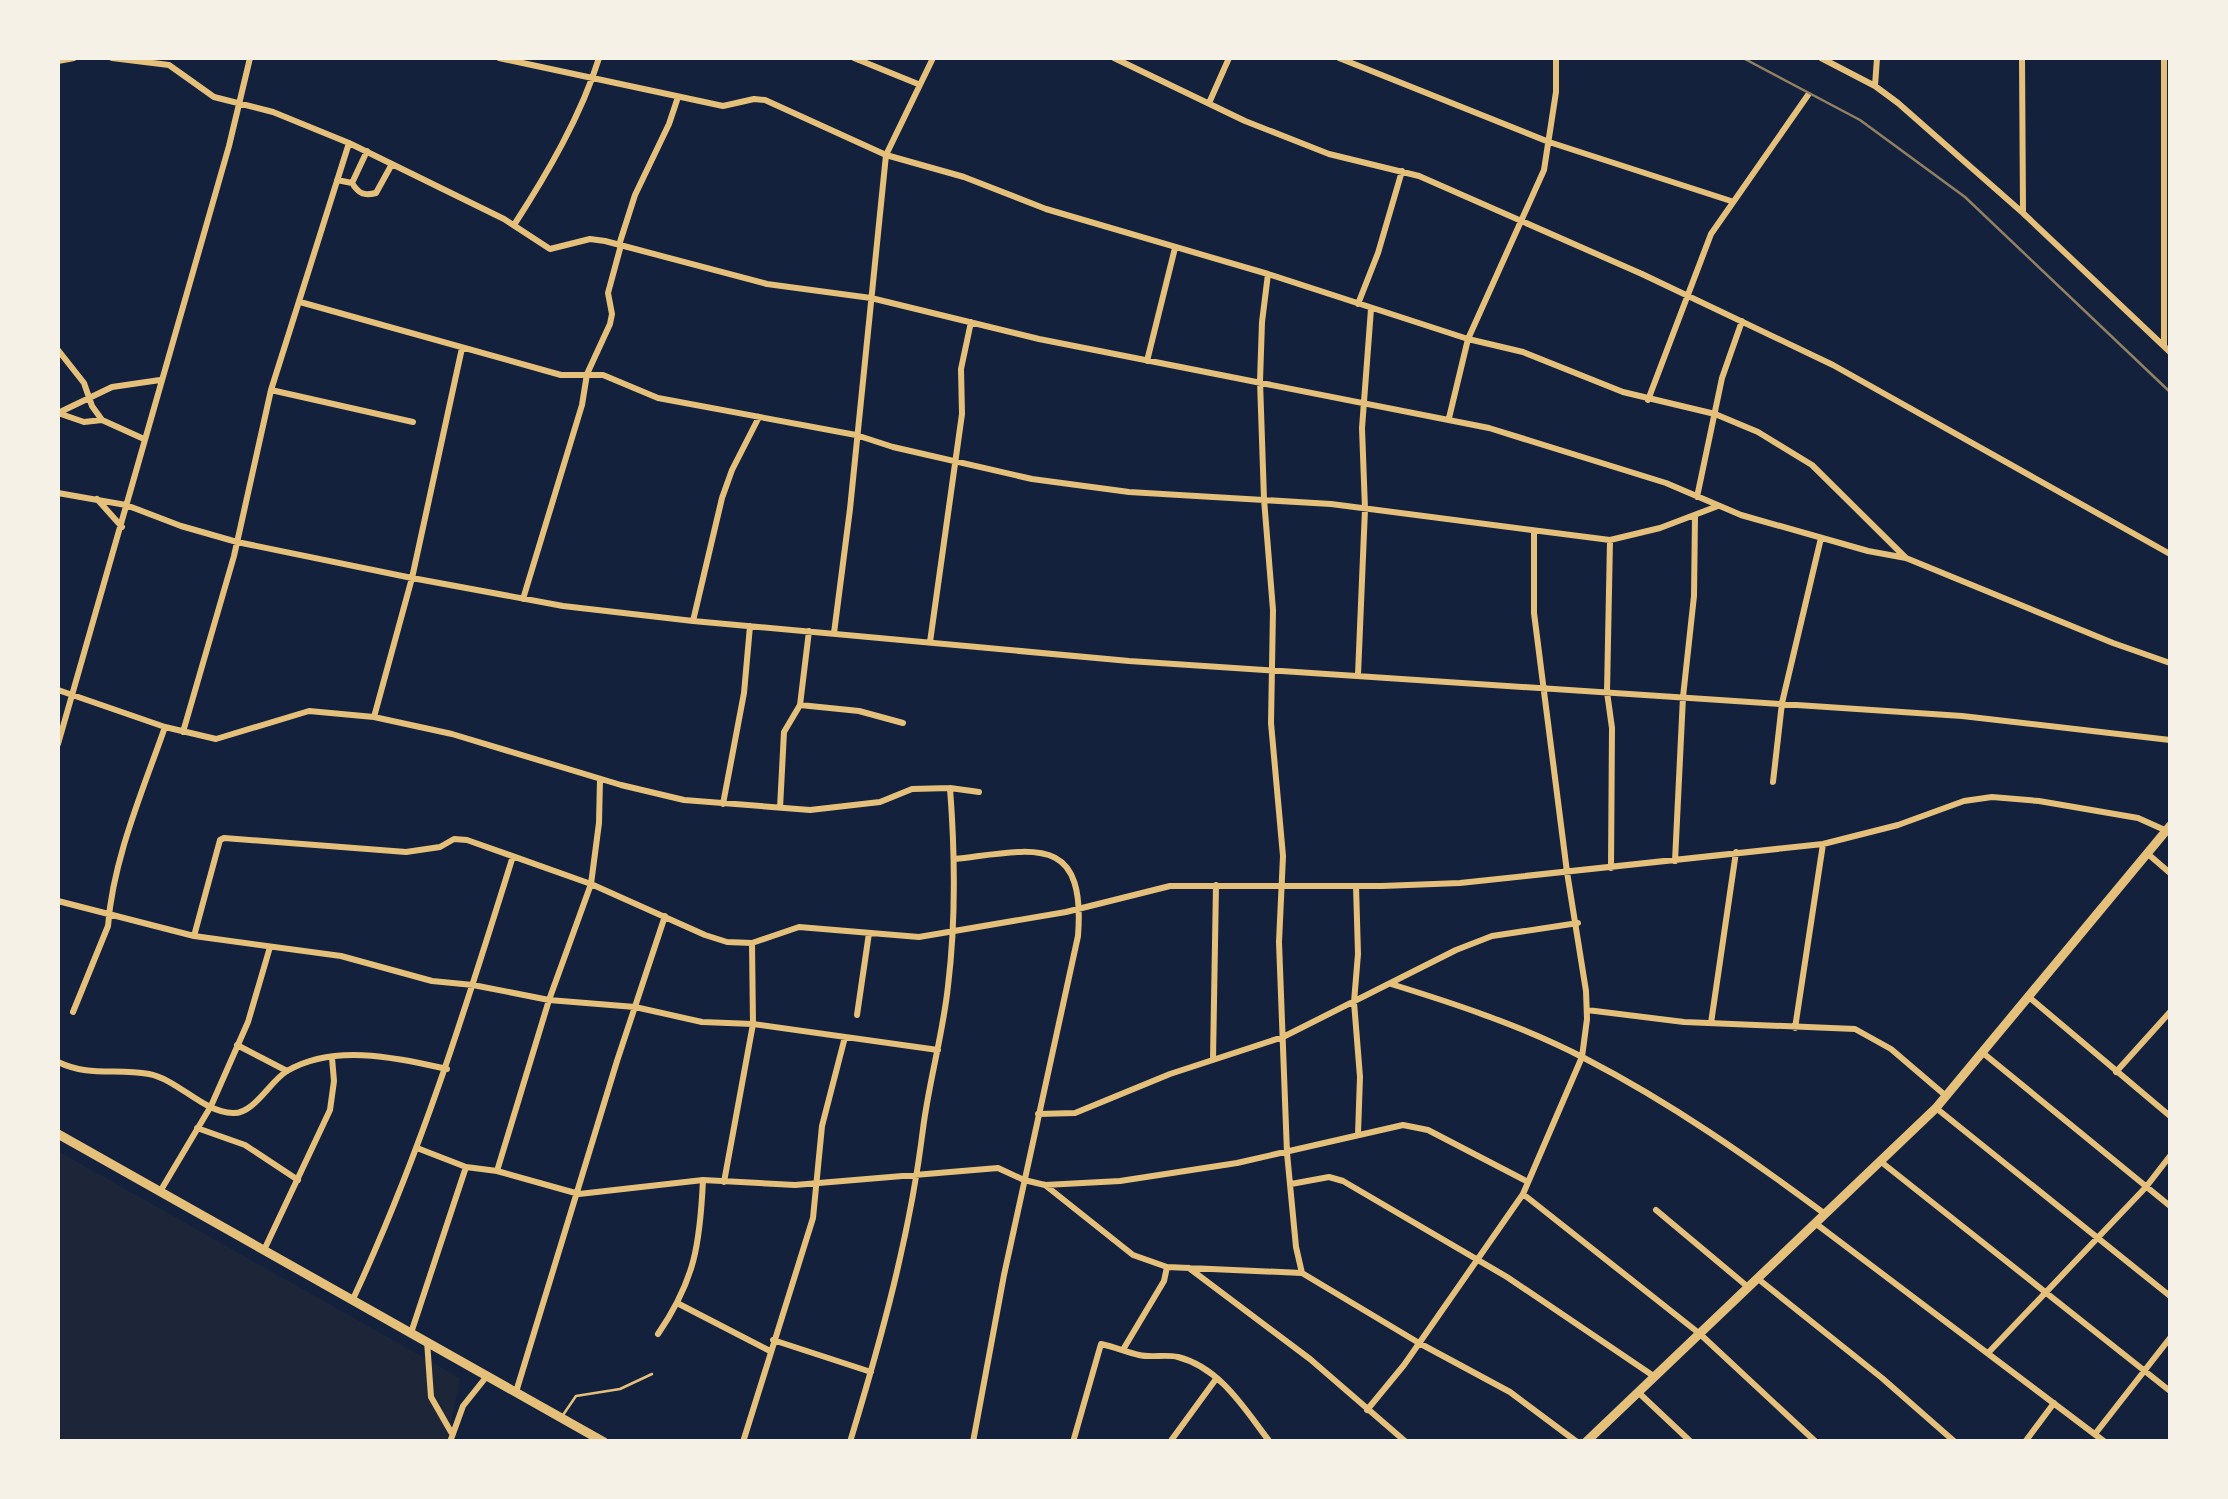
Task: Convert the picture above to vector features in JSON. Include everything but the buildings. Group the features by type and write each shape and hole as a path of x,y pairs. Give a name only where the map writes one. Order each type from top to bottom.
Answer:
{"main road":[{"path":"1586,1442 1936,1108 2168,828"},
{"path":"58,1134 604,1442"}],"street":[{"path":"58,61 74,58"},
{"path":"112,58 169,65 214,97 274,112 350,142 514,225 536,243 550,248 590,239 767,284 871,298 1147,361 1449,418 1560,448 1666,483 1718,506 1821,538 1906,558 2113,644 2170,663"},
{"path":"58,744 122,528 250,58"},
{"path":"505,58 723,106 754,98 765,100 886,154 919,162 1046,209 1268,274 1468,339 1523,352 1648,400 1714,414 1772,439 1812,465 1906,558"},
{"path":"514,225 541,182 599,58"},
{"path":"854,58 918,84"},
{"path":"834,633 886,154 932,58"},
{"path":"1114,58 1329,154 1402,172 1456,192 1687,295 1884,392 2170,554"},
{"path":"1208,103 1228,58"},
{"path":"1339,58 1549,142 1731,201"},
{"path":"1449,418 1468,339 1544,170 1556,92 1556,58"},
{"path":"1821,58 1875,86 2023,213 2167,349"},
{"path":"1875,86 1877,58"},
{"path":"2022,58 2023,213"},
{"path":"2164,58 2167,349"},
{"path":"1648,400 1711,234 1808,95"},
{"path":"523,599 582,405 587,374 610,324 608,292 635,195 678,98"},
{"path":"183,732 237,542 271,390 350,142"},
{"path":"352,184 367,151"},
{"path":"337,180 352,184 365,196 376,193 392,163"},
{"path":"1358,304 1402,172"},
{"path":"1147,361 1175,248"},
{"path":"1268,274 1260,381 1273,610 1272,744 1280,816 1279,942 1287,1153 1302,1273"},
{"path":"300,302 561,375 604,375 658,398 856,435 1032,479 1128,492 1365,509 1610,540 1718,506"},
{"path":"1358,675 1365,509 1363,402 1371,309"},
{"path":"930,642 962,414 960,370 971,322"},
{"path":"1697,497 1722,378 1742,322"},
{"path":"374,717 412,578 462,348"},
{"path":"58,350 84,384 102,420"},
{"path":"58,413 112,386 160,380"},
{"path":"271,390 413,422"},
{"path":"58,413 84,422 102,420 144,440"},
{"path":"693,621 722,498 759,418"},
{"path":"58,492 126,505 237,542 412,578 523,599 693,621 1129,661 1962,716 2170,740"},
{"path":"96,498 122,528"},
{"path":"1675,861 1683,697 1694,596 1695,516"},
{"path":"1367,1410 1491,1244 1523,1194 1582,1057 1587,1010 1534,612 1534,532"},
{"path":"1773,782 1782,703 1821,538"},
{"path":"1610,540 1607,692 1612,728 1611,869"},
{"path":"722,804 744,692 750,626"},
{"path":"780,808 784,732 800,705 809,631"},
{"path":"58,690 165,727 216,739 309,711 374,717 471,739 684,800 780,808 847,808 880,802 912,790 950,788 979,792"},
{"path":"800,705 859,711 903,724"},
{"path":"72,1012 108,926 108,912 128,836 165,727"},
{"path":"497,1170 549,1000 591,884 600,779"},
{"path":"850,1442 871,1372 917,1177 949,984 956,859 950,788"},
{"path":"194,936 222,838 406,852 458,839 591,884 705,935 752,943 799,927 918,937 1080,908 1170,886 1460,883 1823,844 1992,796 2138,818 2168,828"},
{"path":"1795,1028 1823,844"},
{"path":"956,859 1019,852 1043,852 1058,857 1078,885 1080,908 1078,936 1024,1180 973,1442"},
{"path":"1711,1023 1736,852"},
{"path":"2148,854 2170,873"},
{"path":"352,1299 418,1148 513,856"},
{"path":"1213,1060 1216,885"},
{"path":"1356,886 1358,1134"},
{"path":"58,901 194,936 341,956 432,981 549,1000 635,1008 702,1022 753,1024 938,1050"},
{"path":"516,1392 579,1194 616,1061 665,916"},
{"path":"1038,1114 1075,1113 1146,1083 1282,1037 1492,936 1578,923"},
{"path":"857,1015 869,932"},
{"path":"724,1182 753,1024 752,943"},
{"path":"160,1190 210,1106 248,1022 270,946"},
{"path":"1390,984 1484,1016 1582,1057 1722,1139 1825,1214"},
{"path":"2030,998 2170,1116"},
{"path":"1587,1010 1711,1023 1855,1029 1891,1050 1946,1096"},
{"path":"2116,1072 2170,1012"},
{"path":"743,1442 808,1234 818,1184 822,1126 845,1037"},
{"path":"237,1046 286,1072"},
{"path":"1983,1053 2170,1206"},
{"path":"58,1062 94,1074 150,1074 210,1106 239,1112 286,1072 311,1061 366,1055 446,1069"},
{"path":"265,1248 330,1110 332,1058"},
{"path":"1936,1108 2170,1296"},
{"path":"418,1148 466,1167 497,1170 579,1194 704,1180 818,1184 998,1168 1046,1185 1120,1181 1287,1153 1403,1124 1416,1126 1528,1182"},
{"path":"198,1128 245,1145 298,1180"},
{"path":"1989,1352 2146,1187 2170,1156"},
{"path":"1880,1161 2170,1392"},
{"path":"411,1333 466,1167"},
{"path":"1291,1184 1330,1177 1343,1181 1576,1321 1654,1377"},
{"path":"658,1334 679,1304 694,1264 704,1180"},
{"path":"1046,1185 1133,1255 1168,1267 1302,1273 1510,1392 1577,1442"},
{"path":"1523,1194 1700,1334 1816,1442"},
{"path":"1656,1210 1748,1287"},
{"path":"1815,1223 2106,1442"},
{"path":"1124,1348 1168,1267"},
{"path":"1188,1268 1281,1336 1406,1442"},
{"path":"1757,1278 1882,1378 1954,1442"},
{"path":"679,1304 770,1351"},
{"path":"2096,1434 2170,1338"},
{"path":"773,1340 871,1372"},
{"path":"427,1341 430,1397 451,1432"},
{"path":"1073,1442 1101,1344 1144,1356 1182,1358 1216,1379 1246,1408 1270,1442"},
{"path":"450,1442 463,1406 487,1376"},
{"path":"1170,1442 1216,1379"},
{"path":"1639,1393 1690,1442"},
{"path":"2025,1442 2054,1403"}],"lane":[{"path":"562,1417 576,1396 620,1389 652,1374"}],"shaded area":[{"path":"58,1151 460,1378 447,1441 58,1441"}],"railway":[{"path":"1743,58 1860,120 1965,197 2170,392"}]}
